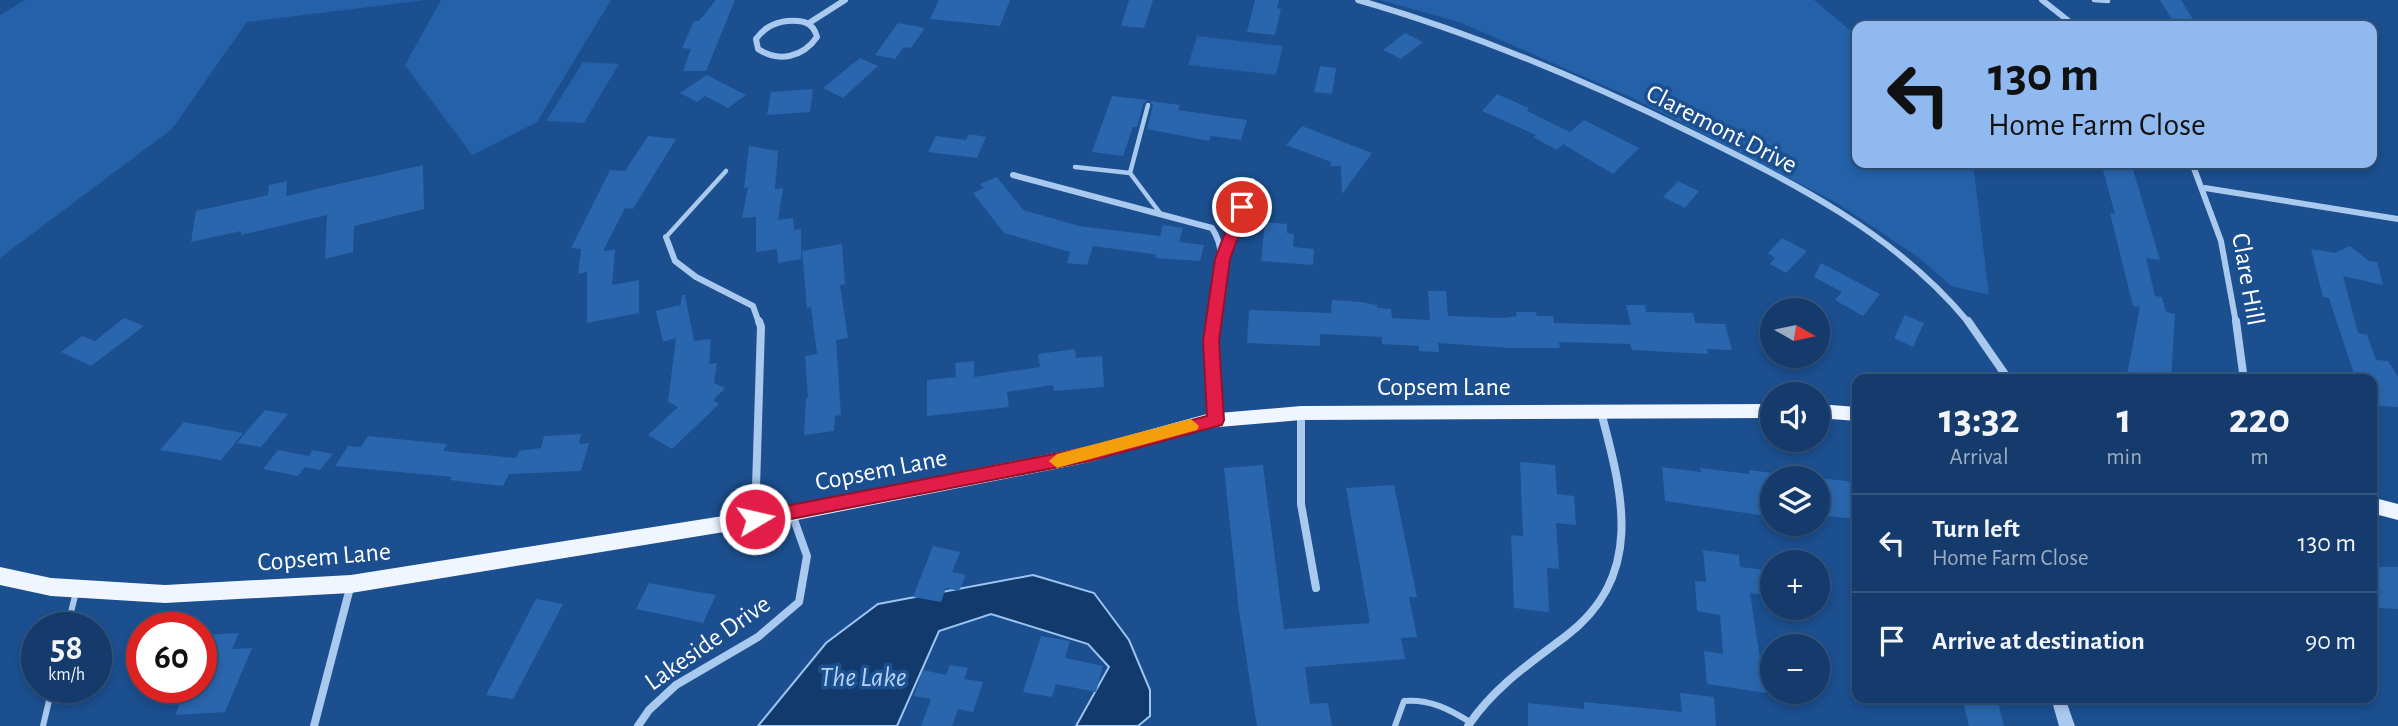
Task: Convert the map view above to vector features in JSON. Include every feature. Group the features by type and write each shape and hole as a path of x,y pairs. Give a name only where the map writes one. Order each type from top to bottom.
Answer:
{"main road":[{"name":"Copsem Lane","path":"0,576 51,587 165,594 351,584 792,513 1090,454 1216,420 1301,413 1760,411"},
{"path":"1830,412 1852,414"},
{"path":"2377,507 2398,512"}],"street":[{"path":"809,23 815,28 817,37 809,48 798,54 769,56 756,44 759,33 777,22 791,20 809,23 845,0"},
{"name":"Claremont Drive","path":"1358,0 1451,26 1538,60 1740,157 1829,206 1896,249 1950,300 1988,345 2005,374"},
{"path":"2042,0 2069,21"},
{"name":"Clare Hill","path":"2195,168 2205,188 2219,229 2243,374"},
{"path":"1013,175 1212,228 1220,240 1222,259"},
{"path":"1216,420 1211,341 1222,259 1252,181"},
{"name":"Clare Hill","path":"2205,188 2398,219"},
{"path":"666,237 675,261 696,277 753,306 761,327 755,519"},
{"path":"1469,724 1487,698 1597,608 1616,574 1624,546 1623,508 1600,411"},
{"path":"1301,413 1301,504 1317,588"},
{"name":"Lakeside Drive","path":"638,726 650,704 701,667 758,636 799,602 807,555 792,513"},
{"path":"314,726 351,584"},
{"path":"2060,703 2067,726"}],"lane":[{"path":"2094,0 2108,1"},
{"path":"1130,173 1148,105"},
{"path":"1075,167 1130,173 1160,213"},
{"path":"666,237 726,171"},
{"path":"71,612 77,589"},
{"path":"1395,726 1404,701 1422,699 1447,708 1469,724"},
{"path":"43,726 48,703"}],"shaded area":[{"path":"25,0 425,0 247,22 172,129 0,258 0,15"},
{"path":"441,0 611,0 537,122 472,155 405,65"},
{"path":"1380,0 1814,0 1852,32 1852,168 1974,168 1989,295 1951,286 1918,257 1837,203 1637,100 1459,22"},
{"path":"1197,36 1283,46 1276,75 1188,65"},
{"path":"583,62 619,64 584,123 546,121"}],"water":[{"name":"The Lake","path":"1033,575 1094,593 1129,640 1150,690 1150,716 1138,726 1076,726 1109,667 1088,644 991,614 939,631 897,726 758,726 826,643 878,604"}],"building":[{"path":"716,0 735,0 706,71 683,71 691,49 682,48 694,21 699,21"},
{"path":"939,0 1010,0 1000,26 930,19"},
{"path":"1129,0 1153,0 1144,28 1121,26"},
{"path":"1255,0 1279,0 1277,8 1281,9 1275,35 1247,32"},
{"path":"2160,0 2181,0 2194,21 2173,21"},
{"path":"898,23 925,28 911,48 904,47 895,59 875,55"},
{"path":"1405,33 1423,42 1401,59 1383,50"},
{"path":"860,58 878,66 843,98 823,88"},
{"path":"1320,66 1336,68 1332,94 1314,92"},
{"path":"707,75 746,95 728,108 705,96 697,102 680,93"},
{"path":"813,89 810,112 767,115 771,92"},
{"path":"1497,94 1529,108 1527,111 1570,132 1584,120 1639,148 1613,174 1563,144 1557,150 1533,137 1536,135 1482,111"},
{"path":"1112,96 1147,100 1143,104 1137,127 1133,127 1123,156 1092,152"},
{"path":"1150,101 1180,105 1178,110 1247,120 1241,140 1211,136 1209,141 1147,129 1153,106"},
{"path":"1302,126 1372,153 1342,194 1341,166 1330,166 1331,162 1286,145"},
{"path":"969,134 986,137 977,158 928,152 936,136 966,140"},
{"path":"648,136 676,139 633,209 625,208 603,251 615,250 612,285 639,280 639,313 587,323 587,272 578,274 581,249 571,248 610,170 625,171"},
{"path":"749,146 778,151 775,189 783,188 778,220 793,218 794,230 801,229 801,259 778,263 777,249 756,252 756,217 742,218 748,187 744,188"},
{"path":"423,165 424,209 354,226 353,252 325,259 327,215 241,235 241,231 191,242 196,211 268,195 269,185 287,181 286,196"},
{"path":"2102,168 2132,168 2160,260 2146,258 2155,296 2162,297 2166,312 2175,314 2171,374 2127,374 2140,307 2133,306 2110,213 2115,214"},
{"path":"997,177 1023,210 1079,226 1160,236 1163,225 1183,228 1179,242 1204,245 1200,261 1155,258 1156,255 1152,254 1093,246 1087,265 1067,263 1070,252 1004,233 973,193 984,188 980,184"},
{"path":"1678,181 1699,191 1685,208 1663,197"},
{"path":"1265,222 1287,224 1287,233 1294,234 1293,247 1314,249 1313,265 1261,261"},
{"path":"1782,238 1807,251 1786,273 1770,264 1775,258 1768,253"},
{"path":"842,244 845,284 840,285 848,338 836,340 841,415 835,416 834,431 804,435 808,398 805,356 817,354 811,307 807,308 802,251"},
{"path":"2350,246 2369,261 2377,262 2383,285 2343,276 2358,333 2367,335 2376,360 2388,361 2398,377 2398,407 2377,405 2377,374 2354,374 2329,298 2323,297 2311,249 2335,253"},
{"path":"1821,263 1880,294 1863,316 1835,300 1842,292 1814,277"},
{"path":"1428,291 1446,291 1448,316 1503,318 1517,316 1516,312 1536,312 1537,316 1553,316 1554,323 1631,325 1626,305 1645,305 1646,312 1693,313 1695,323 1725,324 1732,350 1707,349 1708,354 1632,350 1630,344 1559,342 1560,348 1438,343 1439,352 1419,351 1419,346 1382,344 1382,337 1320,334 1320,346 1247,343 1249,310 1331,313 1332,300 1361,302 1377,305 1377,308 1391,309 1392,318 1430,320"},
{"path":"682,295 685,295 694,341 711,339 709,364 717,363 714,383 725,388 713,400 719,404 672,449 648,435 678,407 668,402 676,338 663,342 656,311 679,305 680,308"},
{"path":"1905,315 1924,323 1913,347 1894,338"},
{"path":"124,318 144,326 91,366 61,352 82,336 95,341"},
{"path":"1075,349 1076,358 1102,356 1104,387 1054,391 1053,385 1007,392 1009,407 927,416 927,380 956,377 955,363 974,361 974,377 1040,367 1038,354"},
{"path":"265,410 288,414 261,447 237,443"},
{"path":"184,422 243,433 221,460 160,450"},
{"path":"581,434 579,444 589,443 581,471 509,474 503,486 450,480 452,477 335,466 348,446 361,447 368,436 447,444 443,451 516,458 519,451 541,448 544,436"},
{"path":"278,450 309,456 313,450 333,454 320,470 305,467 298,476 263,469"},
{"path":"1520,462 1555,465 1557,494 1574,496 1576,525 1556,523 1559,569 1547,568 1549,612 1514,608 1511,535 1523,536"},
{"path":"1263,465 1284,629 1370,623 1346,488 1394,485 1417,597 1409,597 1417,637 1401,638 1405,659 1305,667 1310,704 1328,703 1332,726 1257,726 1239,611 1224,468"},
{"path":"1662,467 1701,472 1700,468 1749,474 1749,470 1760,471 1760,515 1665,501"},
{"path":"1830,479 1852,481 1852,518 1830,516"},
{"path":"933,546 960,552 952,572 966,575 959,591 946,588 941,602 913,597"},
{"path":"1703,550 1739,555 1740,567 1760,569 1760,594 1750,593 1760,659 1760,692 1707,684 1704,651 1723,654 1720,615 1697,611 1695,581 1706,582"},
{"path":"2377,567 2398,567 2398,609 2378,608"},
{"path":"649,583 716,595 703,623 636,609"},
{"path":"536,599 563,604 513,699 486,695"},
{"path":"239,633 232,649 252,648 225,712 175,715 180,703 217,703 217,634"},
{"path":"1041,636 1070,641 1065,658 1103,666 1096,692 1056,684 1052,697 1023,692"},
{"path":"950,665 968,668 964,679 983,682 973,712 958,709 952,726 921,726 931,699 914,696 923,670 946,675"},
{"path":"1680,693 1714,697 1716,726 1528,726 1528,703 1584,709 1584,702 1682,712"},
{"path":"1963,703 1998,703 2004,726 1969,726"}],"slow traffic":[{"path":"1057,461 1191,426"}],"route":[{"path":"755,519 1090,454 1216,420 1211,341 1222,259 1242,207"}]}
